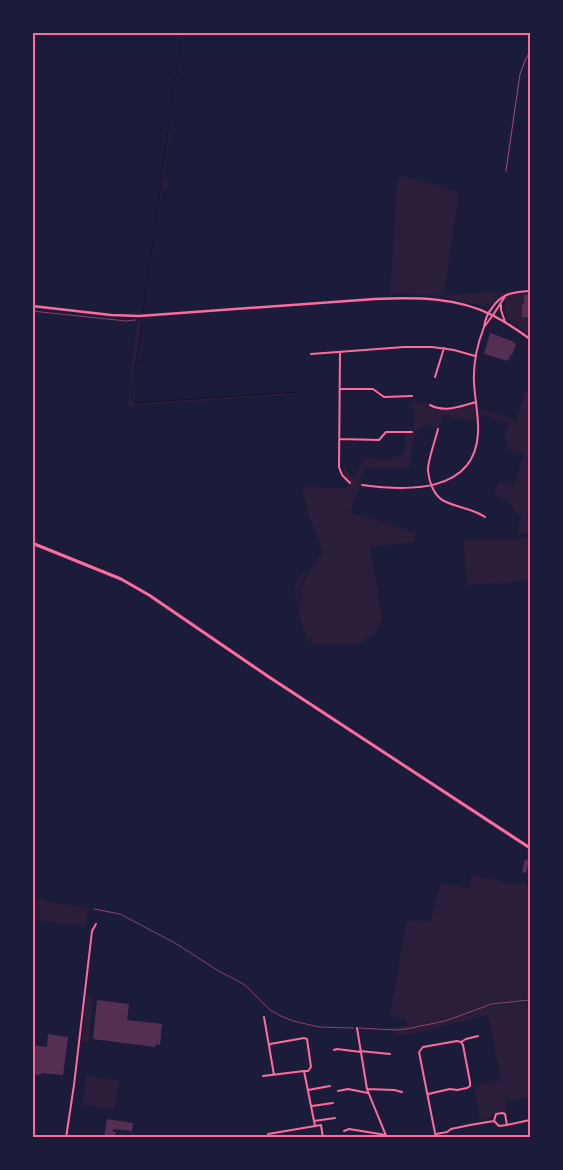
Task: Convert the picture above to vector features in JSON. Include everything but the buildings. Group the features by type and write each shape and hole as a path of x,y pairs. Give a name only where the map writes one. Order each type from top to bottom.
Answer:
{"main road":[{"path":"32,306 111,315 139,316 375,299 433,299 470,306 488,313 530,339"},
{"path":"32,542 121,579 149,595 269,677 530,848"}],"street":[{"path":"362,485 404,488 432,486 459,474 465,468 473,456 478,435 474,383 475,356 486,316 500,298 520,291 530,290"},
{"path":"484,327 506,295"},
{"path":"501,304 505,322"},
{"path":"311,354 404,347 444,348 475,356"},
{"path":"435,377 444,348"},
{"path":"340,352 339,471 350,483"},
{"path":"340,389 373,389 384,396 412,396"},
{"path":"430,405 443,409 476,402"},
{"path":"438,429 428,466 436,495 442,500 476,511 485,516"},
{"path":"340,439 379,440 386,432 412,432"},
{"path":"66,1138 92,931 96,924"},
{"path":"264,1017 274,1074"},
{"path":"357,1028 368,1093 387,1136"},
{"path":"478,1036 461,1042 457,1041 423,1047 419,1052 436,1136 451,1129 494,1120"},
{"path":"263,1076 304,1071 311,1067 307,1039 270,1044 269,1046"},
{"path":"428,1094 468,1088 470,1086 461,1042"},
{"path":"334,1050 390,1054"},
{"path":"304,1071 315,1126"},
{"path":"308,1090 330,1086"},
{"path":"367,1089 402,1092"},
{"path":"338,1091 348,1090 368,1093"},
{"path":"312,1106 333,1102"},
{"path":"494,1120 496,1114 505,1114 507,1125"},
{"path":"314,1120 335,1118"},
{"path":"494,1120 499,1126 530,1120"},
{"path":"268,1134 321,1125 323,1138"},
{"path":"344,1131 349,1129 387,1136"}],"lane":[{"path":"357,1028 396,1030 411,1028 445,1021 492,1004 530,1000"}],"path":[{"path":"94,908 120,914 164,937 245,985 270,1010 280,1016 305,1025 357,1028"}],"shaded area":[{"path":"181,33 183,33 164,180 169,182 168,188 162,186 145,309 142,311"},
{"path":"404,177 459,192 444,295 390,294 397,181"},
{"path":"505,292 530,293 530,336 508,318 504,308 505,302 499,296 487,307 444,297 444,295"},
{"path":"143,321 134,402 283,392 284,394 302,394 128,406 137,322"},
{"path":"525,392 530,394 530,534 527,535 527,532 526,534 517,534 521,517 507,501 494,497 499,482 514,486 524,454 507,449 508,444 504,436 509,423 480,414 480,409 516,420"},
{"path":"412,401 443,409 476,402 478,422 444,416 438,428 425,424 417,431 413,431 414,410 412,410"},
{"path":"405,432 421,433 413,439 410,467 365,467 350,512 415,533 415,542 370,547 382,616 378,629 374,634 361,642 353,644 310,643 312,640 302,622 299,603 307,575 325,551 321,550 307,511 302,487 346,488 350,483 341,469 345,467 353,478 366,458 387,459 405,454"},
{"path":"529,538 530,581 467,585 463,541"},
{"path":"306,571 298,597 301,618 297,608 295,596 297,581"},
{"path":"302,621 309,637 306,643 305,631"},
{"path":"472,875 519,885 521,881 530,886 530,999 487,1005 488,1007 526,1002 528,1012 530,1011 530,1097 505,1101 507,1111 493,1113 491,1117 480,1120 474,1087 501,1081 488,1015 413,1034 397,1035 396,1030 387,1030 387,1027 406,1026 407,1020 390,1015 407,920 431,922 440,883 468,888"},
{"path":"32,897 88,908 86,926 33,920"},
{"path":"87,996 93,997 88,1042 82,1041"},
{"path":"84,1076 119,1080 115,1110 82,1106 86,1078"}],"waterway":[{"path":"143,312 182,32"},
{"path":"142,321 131,399 134,403 296,392"}],"railway":[{"path":"506,171 520,74 530,51"}]}
